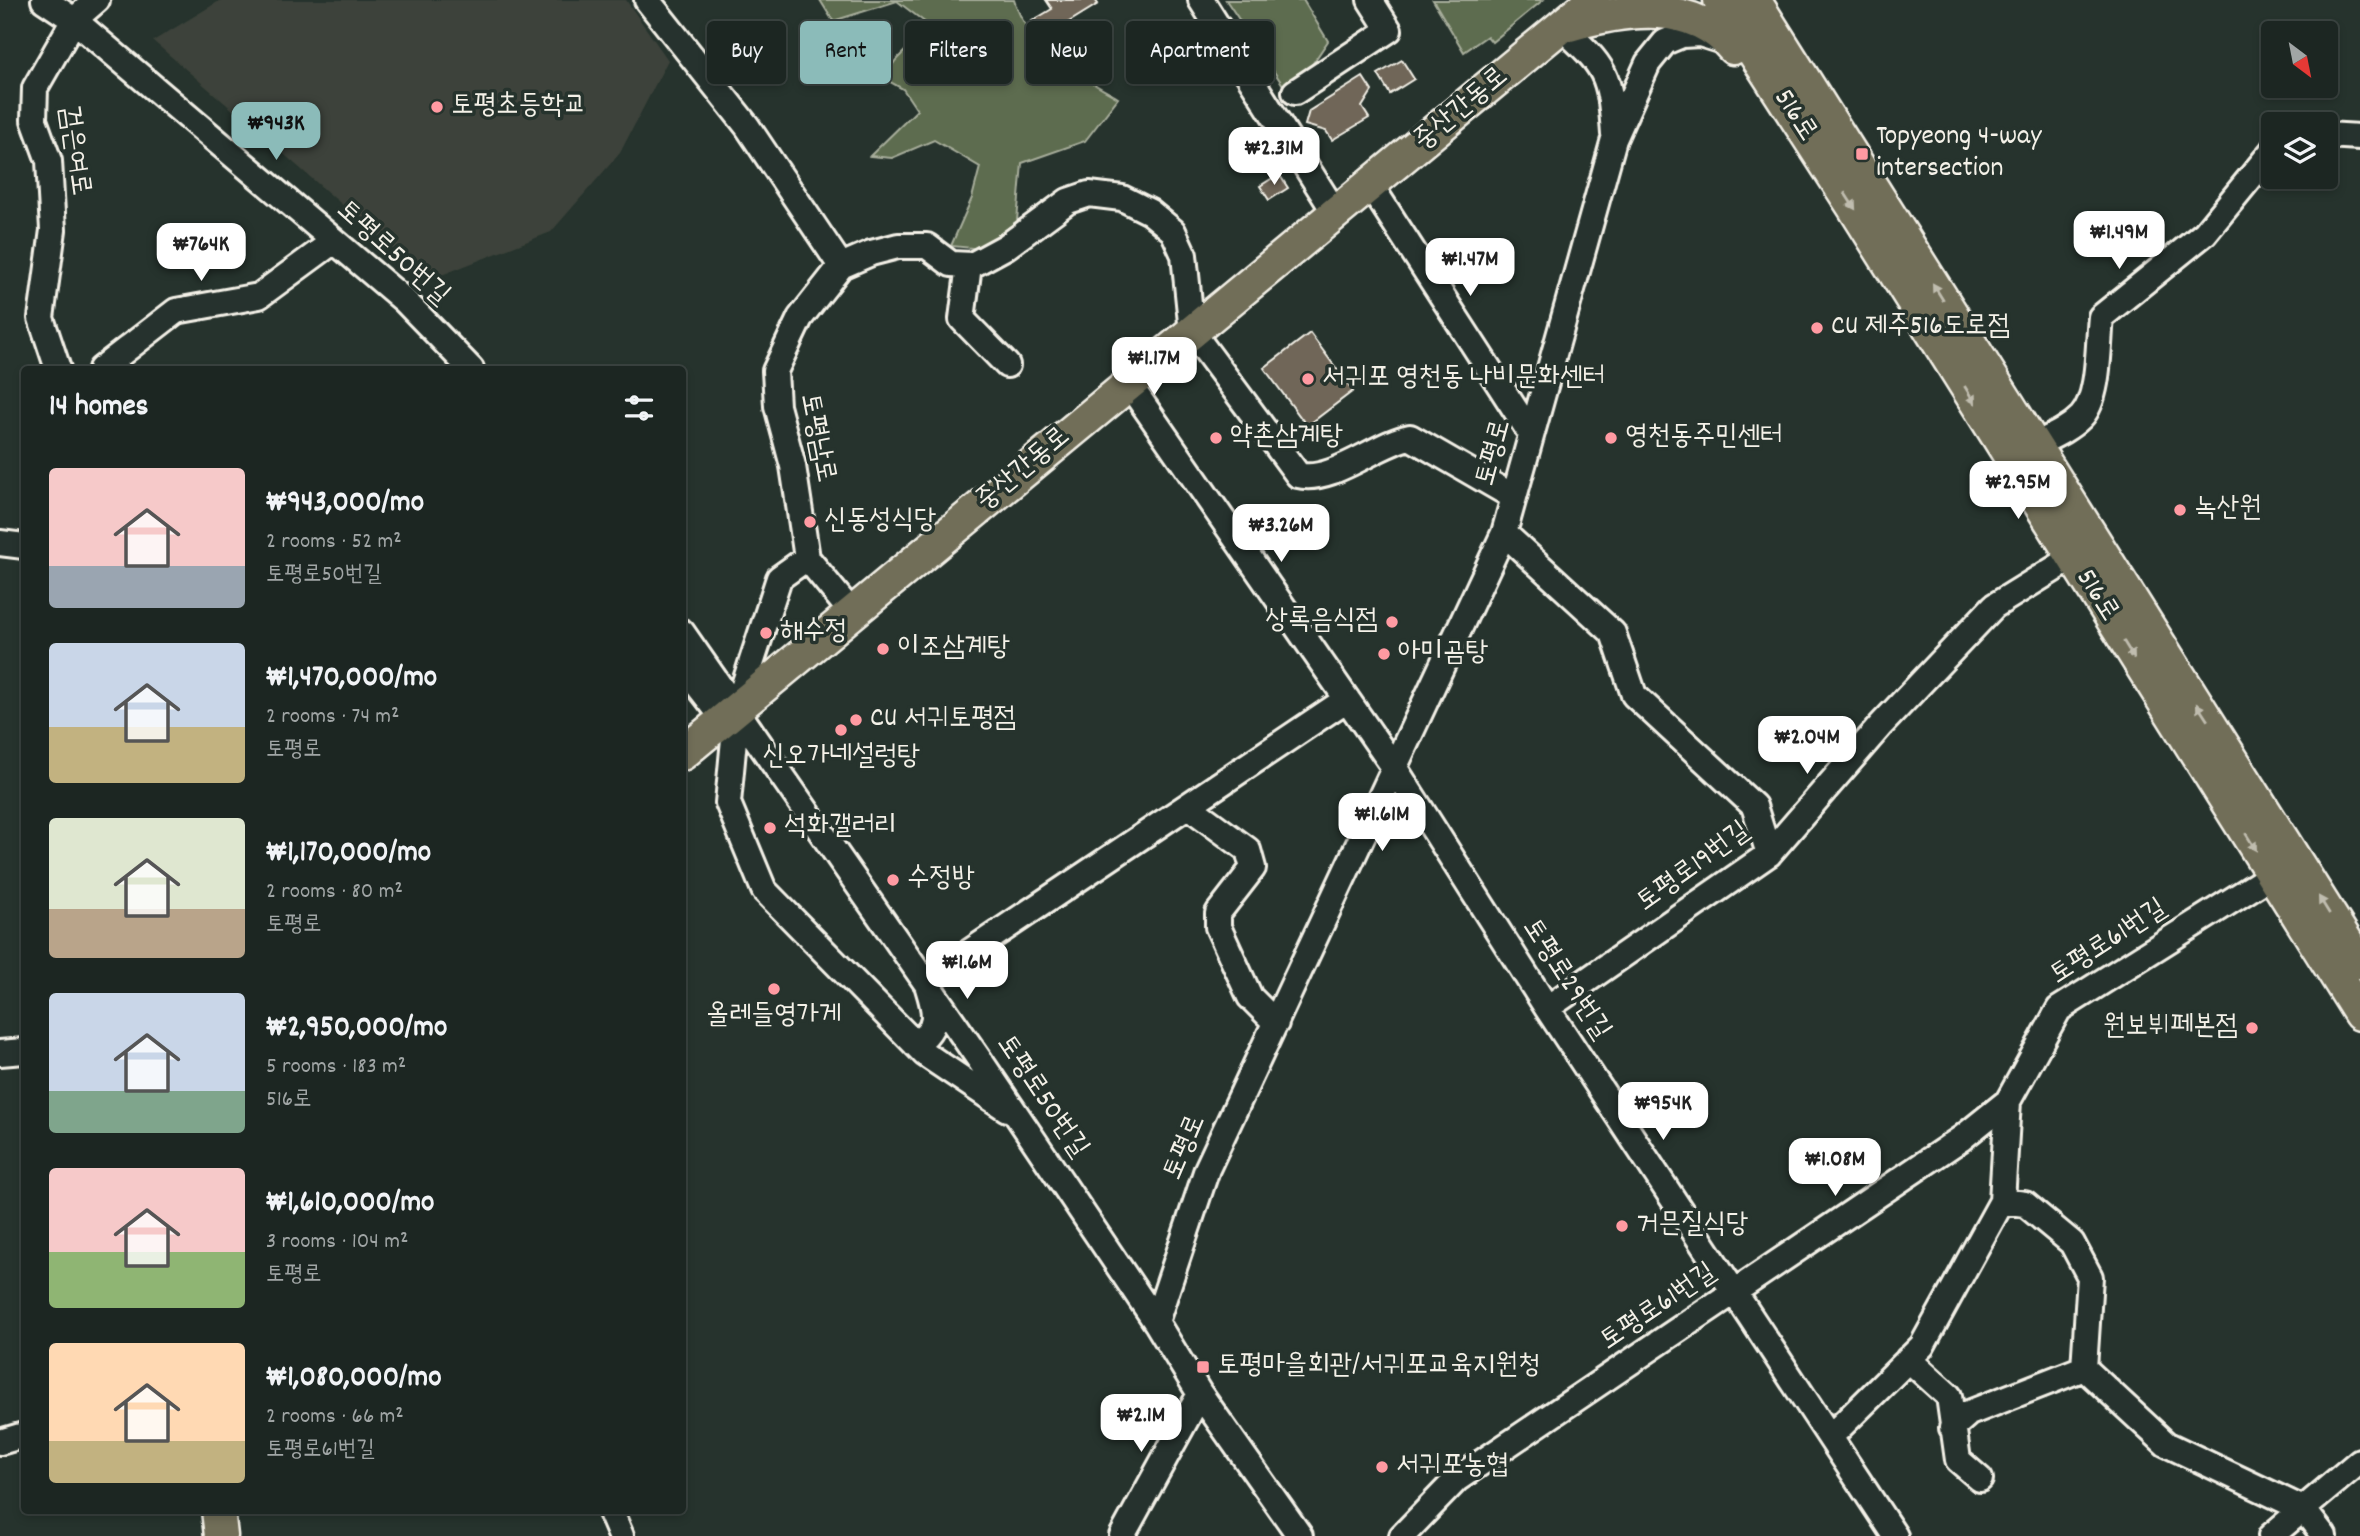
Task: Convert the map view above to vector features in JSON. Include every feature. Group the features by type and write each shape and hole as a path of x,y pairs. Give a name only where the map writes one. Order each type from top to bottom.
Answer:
{"main road":[{"name":"중산간동로","path":"686,751 1371,186 1566,13 1593,0"},
{"name":"516로","path":"1720,0 2360,1014"},
{"name":"516로","path":"1754,0 2360,963"},
{"path":"1774,0 1858,164"},
{"path":"1566,13 1657,5 1678,7 1707,18 1730,43 1785,130 1825,164"},
{"path":"218,1514 221,1536"}],"street":[{"name":"토평로50번길","path":"44,0 74,20 404,300 468,366"},
{"name":"검은여로","path":"57,366 41,318 53,230 49,161 34,120 35,88 74,20 97,0"},
{"path":"1201,0 1336,214"},
{"path":"1294,92 1389,30 1370,0"},
{"path":"656,4 747,126 841,266 871,253 898,246 927,246 951,264 969,265 1007,246 1068,201 1089,194 1122,198 1150,212 1173,231 1184,255 1192,332 1298,475 1307,477 1324,474 1410,437 1514,497"},
{"path":"1566,13 1595,57 1611,91 1614,139"},
{"path":"1614,139 1648,63 1665,42 1682,35 1700,34 1730,43"},
{"path":"2338,136 2360,137"},
{"name":"토평로","path":"1156,1322 1207,1169 1396,770 1504,533 1614,139"},
{"path":"2035,445 2059,433 2083,415 2095,385 2101,317 2206,233 2261,165"},
{"path":"1371,186 1531,434"},
{"path":"105,366 176,311 259,296 334,241"},
{"path":"969,265 962,319 1007,365"},
{"name":"토평남로","path":"807,558 793,466 777,406 775,371 800,318 841,266"},
{"path":"1129,384 1396,770"},
{"path":"1504,533 1613,633 1634,695 1754,806 1769,854"},
{"path":"0,543 21,546"},
{"path":"852,613 807,558 779,579 731,713 728,803 764,890 915,1044 1017,1115"},
{"name":"토평로19번길","path":"1547,1008 1769,854 1881,725 1994,606 2072,558"},
{"name":"토평로50번길","path":"686,639 731,713 926,981 1156,1322"},
{"path":"686,669 731,713"},
{"path":"915,1044 927,1037 936,1016 926,981 1347,699"},
{"name":"토평로29번길","path":"1396,770 1547,1008 1895,1536"},
{"path":"1188,806 1248,850 1254,869 1218,913 1217,927 1250,997 1276,1023"},
{"name":"토평로61번길","path":"1402,1536 1457,1479 1962,1138 2008,1101 2059,1009 2272,875"},
{"path":"0,1053 21,1051"},
{"path":"1830,1437 1922,1346 2002,1201 2008,1101"},
{"path":"2002,1201 2025,1204 2072,1244 2090,1277 2084,1368"},
{"path":"1156,1322 1200,1394 1300,1536"},
{"path":"1909,1359 1949,1396 1958,1460 1980,1479"},
{"path":"1952,1428 1969,1413 2084,1368"},
{"path":"2084,1368 2166,1444 2302,1509 2324,1536"},
{"path":"1122,1536 1200,1394"},
{"path":"0,1442 21,1436"},
{"path":"2271,1536 2360,1461"},
{"path":"612,1514 621,1536"}],"shaded area":[{"name":"토평초등학교","path":"221,0 626,0 668,60 620,153 551,232 429,280 153,41"}],"green space":[{"path":"820,0 1014,0 1026,25 1026,84 1094,84 1118,98 1085,141 1022,163 1017,221 983,249 951,246 972,198 980,167 934,140 892,158 870,156 917,110 903,89 891,82 891,67 905,51 905,84 1012,84 1012,21 923,21 897,1 833,21"},
{"path":"1226,0 1303,0 1328,41 1311,66 1285,88 1274,72 1274,21 1240,21"},
{"path":"1433,0 1543,0 1492,42 1487,36 1464,52"}],"building":[{"path":"1046,0 1095,0 1098,4 1070,21 1032,21 1052,9"},
{"path":"1402,60 1414,79 1390,94 1378,74"},
{"path":"1363,77 1372,91 1362,107 1369,118 1332,140 1326,131 1305,125 1309,111"},
{"path":"1279,174 1288,188 1269,200 1260,186"},
{"name":"서귀포 영천동 나비문화센터","path":"1310,333 1353,391 1307,426 1264,368"}],"place":[{"name":"토평초등학교","path":"437,107"},
{"name":"Topyeong 4-way intersection","path":"1862,154"},
{"name":"CU 제주516도로점","path":"1817,328"},
{"name":"서귀포 영천동 나비문화센터","path":"1308,379"},
{"name":"약촌삼계탕","path":"1216,438"},
{"name":"영천동주민센터","path":"1611,438"},
{"name":"녹산원","path":"2180,510"},
{"name":"신동성식당","path":"810,522"},
{"name":"상록음식점","path":"1392,622"},
{"name":"해수정","path":"766,633"},
{"name":"이조삼계탕","path":"883,649"},
{"name":"아미곰탕","path":"1384,654"},
{"name":"CU 서귀토평점","path":"856,720"},
{"name":"신오가네설렁탕","path":"841,730"},
{"name":"석화갤러리","path":"770,828"},
{"name":"수정방","path":"893,880"},
{"name":"올레들영가게","path":"774,989"},
{"name":"원보뷔페본점","path":"2252,1028"},
{"name":"거믄질식당","path":"1622,1226"},
{"name":"토평마을회관/서귀포교육지원청","path":"1203,1367"},
{"name":"서귀포농협","path":"1382,1467"}]}
